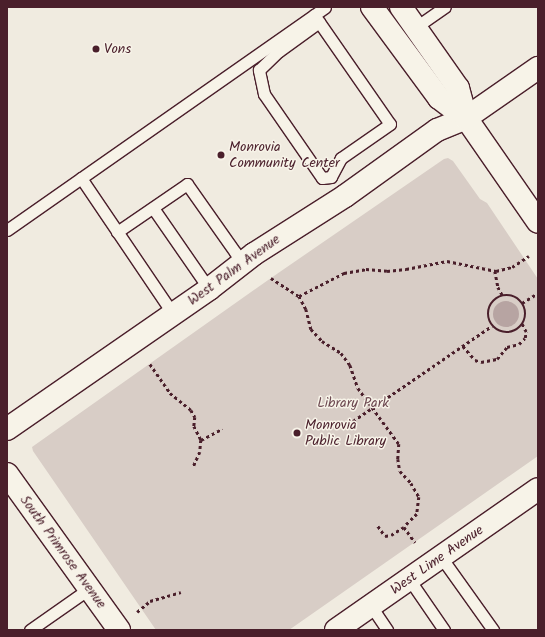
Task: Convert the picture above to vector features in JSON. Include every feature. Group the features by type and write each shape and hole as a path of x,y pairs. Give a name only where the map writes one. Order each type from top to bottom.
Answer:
{"street":[{"path":"372,7 439,98 466,118 538,222"},
{"path":"401,7 458,88 466,118"},
{"name":"West Palm Avenue","path":"7,429 209,289 254,254 345,196 437,130 466,118 538,68"},
{"name":"South Primrose Avenue","path":"7,474 119,630"},
{"name":"West Lime Avenue","path":"336,630 538,489"}],"lane":[{"path":"316,19 390,124 341,158 331,177 322,178 264,94 259,70 316,19 325,7"},
{"path":"416,27 445,7"},
{"path":"7,230 81,178 316,19"},
{"path":"81,178 173,314"},
{"path":"117,232 187,184 242,264"},
{"path":"153,208 209,289"},
{"path":"441,557 493,630"},
{"path":"409,579 444,630"},
{"path":"30,630 90,588"},
{"path":"371,606 387,630"}],"path":[{"path":"299,296 344,273 366,269 387,271 448,261 495,271 512,267 529,256"},
{"path":"495,271 498,287 503,296"},
{"path":"271,278 299,296 306,309 311,329 322,341 341,353 350,365 358,388 399,444 398,459 400,471 411,483 418,497 417,514 404,527 391,535 385,536 378,526"},
{"path":"522,303 538,293"},
{"path":"503,296 514,297 522,303 526,316 522,324 515,331 509,333 496,330 492,326 489,320 489,308 492,302 503,296"},
{"path":"463,346 475,360 481,362 497,359 507,347 519,344 525,338 526,332 522,324"},
{"path":"353,421 492,326"},
{"path":"150,364 170,393 191,410 195,416 194,426 201,440 200,452 193,468"},
{"path":"201,440 222,429"},
{"path":"404,527 415,542"},
{"path":"137,612 150,601 181,592"}],"green space":[{"name":"Library Park","path":"448,158 453,161 480,199 487,203 538,279 538,456 289,630 156,630 33,451 32,447 271,278 444,159"}],"shaded area":[{"path":"506,301 515,305 519,314 515,323 506,327 497,323 493,314 497,305"}],"place":[{"name":"Vons","path":"96,49"},
{"name":"Monrovia Community Center","path":"221,155"},
{"name":"Monrovia Public Library","path":"297,433"}]}
